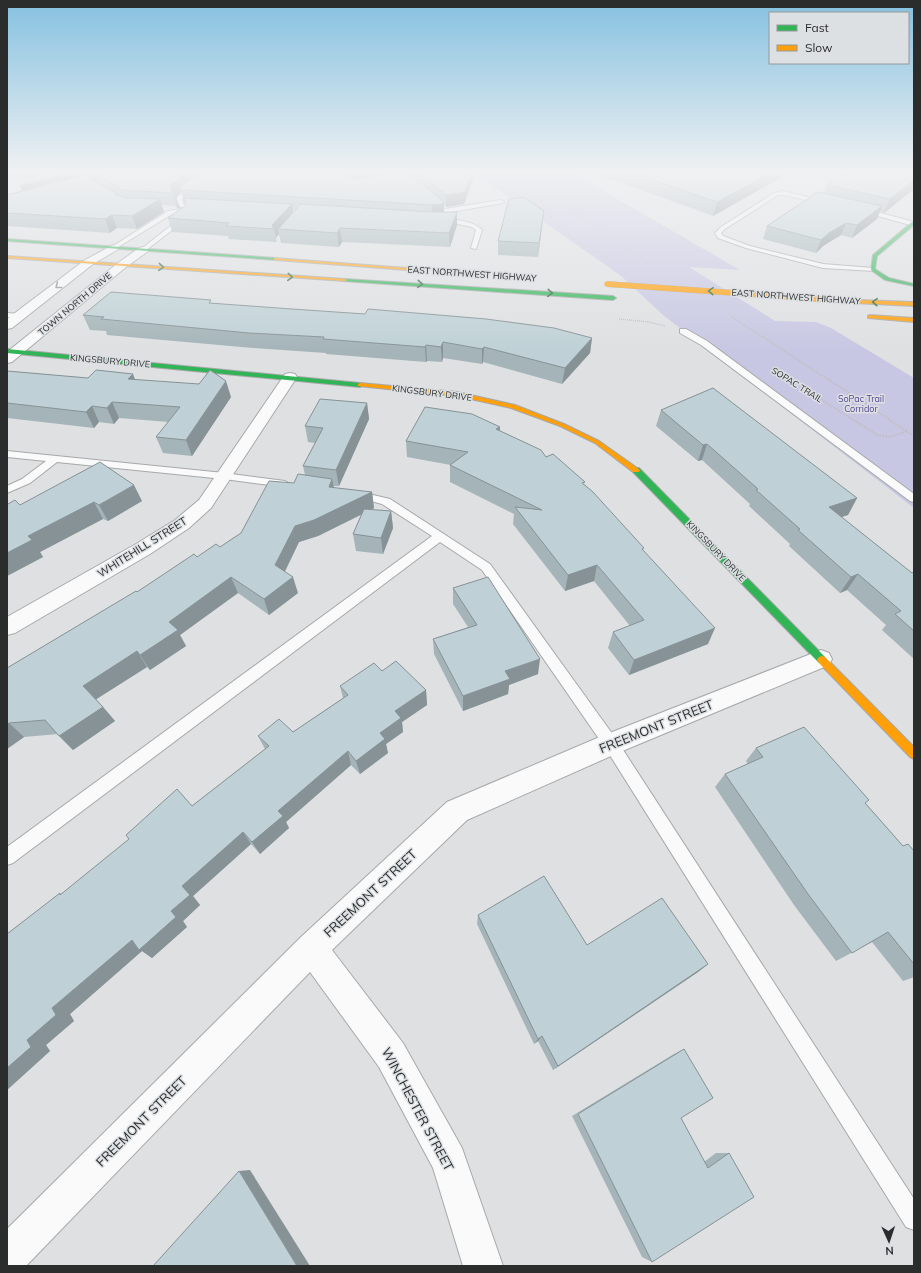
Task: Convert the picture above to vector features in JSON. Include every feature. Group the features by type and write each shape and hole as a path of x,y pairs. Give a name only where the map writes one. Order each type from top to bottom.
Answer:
{"main road":[{"path":"903,232 875,256 872,264 873,270 880,277 894,282 914,285"},
{"name":"EAST NORTHWEST HIGHWAY","path":"7,240 416,269"},
{"name":"EAST NORTHWEST HIGHWAY","path":"7,257 617,298"},
{"name":"EAST NORTHWEST HIGHWAY","path":"603,283 833,300 914,304"},
{"name":"EAST NORTHWEST HIGHWAY","path":"861,316 914,320"},
{"name":"KINGSBURY DRIVE","path":"10,354 290,377 457,394 520,408 562,425 597,442 632,466 914,754"}],"street":[{"name":"TOWN NORTH DRIVE","path":"7,325 13,316 88,262 113,248"},
{"name":"TOWN NORTH DRIVE","path":"10,354 143,250"},
{"name":"WHITEHILL STREET","path":"7,627 143,549 182,524 205,504 290,377"},
{"name":"FREEMONT STREET","path":"7,1256 312,948 457,811 611,744 822,659"},
{"name":"WINCHESTER STREET","path":"312,948 391,1055 449,1161 483,1266"}],"lane":[{"path":"113,248 137,232"},
{"path":"143,250 166,232"},
{"path":"474,248 478,232"},
{"path":"719,232 720,237 748,247 823,266 873,270"},
{"path":"683,331 704,343 914,498"},
{"path":"7,454 224,476 301,486"},
{"path":"7,490 26,481 55,459"},
{"path":"339,491 386,501 486,567 611,744 914,1219"},
{"path":"7,858 440,536"}],"path":[{"path":"567,232 577,240 615,261"},
{"name":"SOPAC TRAIL","path":"800,387 877,434 891,437 907,431"}],"green space":[{"name":"SoPac Trail Corridor","path":"559,232 675,232 740,270 689,267 775,321 816,322 831,328 914,378 914,508 663,315 620,275"}],"building":[{"path":"500,232 541,232 539,243 498,241"},
{"path":"792,232 830,232 821,240"},
{"path":"111,292 211,300 209,303 292,309 365,314 368,309 486,319 554,328 592,338 565,368 484,347 482,349 443,342 441,347 426,345 425,347 323,339 324,337 249,333 101,319 104,317 83,315"},
{"path":"96,370 133,374 128,379 199,384 210,370 226,381 186,440 156,437 180,407 112,402 107,408 92,406 86,412 7,403 7,371 88,378"},
{"path":"713,388 857,498 829,507 912,573 914,572 914,631 895,614 901,611 858,574 851,577 798,530 800,529 756,490 758,489 707,444 703,445 661,410"},
{"path":"320,399 367,403 336,470 303,466 323,428 305,426"},
{"path":"425,407 472,414 500,427 496,429 541,450 546,457 553,454 585,482 582,483 592,491 644,548 642,549 715,628 634,660 613,632 644,620 597,565 568,575 515,507 542,510 450,465 468,452 406,441"},
{"path":"100,462 134,485 99,505 94,502 28,536 32,540 7,553 7,504 15,500 20,505"},
{"path":"298,474 332,479 329,487 372,492 314,520 295,526 275,565 293,577 264,599 231,577 169,622 178,630 140,655 137,651 83,686 103,707 59,736 45,720 9,723 7,725 7,668 136,591 137,592 194,554 197,557 216,544 220,547 241,533 269,481 294,483"},
{"path":"364,509 391,511 381,538 353,534"},
{"path":"488,577 540,659 505,671 510,679 463,696 433,639 477,625 453,588"},
{"path":"396,661 426,690 395,711 401,718 380,733 385,739 356,761 348,751 278,811 283,816 252,842 243,832 182,886 190,895 171,911 176,917 139,950 132,940 52,1008 56,1015 27,1040 31,1047 7,1068 7,934 60,893 60,895 129,839 126,835 177,789 192,806 269,746 258,736 279,719 293,732 348,695 340,686 374,663 382,671"},
{"path":"804,727 869,800 865,803 903,846 908,844 914,851 914,964 888,932 852,953 808,894 725,774 763,757 756,748"},
{"path":"544,876 587,945 662,898 708,964 558,1066 542,1036 538,1039 478,915"},
{"path":"684,1049 713,1098 681,1118 708,1168 729,1153 754,1197 652,1262 578,1114"},
{"path":"239,1171 297,1266 153,1266"}],"traffic: fast":[{"path":"903,232 875,256 873,270 887,279 914,285"},
{"path":"7,240 276,259"},
{"path":"345,280 613,298"},
{"path":"7,351 360,385"},
{"path":"636,470 822,660"}],"traffic: slow":[{"path":"7,257 345,280"},
{"path":"276,259 407,269"},
{"path":"607,284 833,300"},
{"path":"833,300 914,304"},
{"path":"870,317 914,320"},
{"path":"360,385 457,394 513,406 562,425 597,442 636,470"},
{"path":"822,660 914,754"}]}
